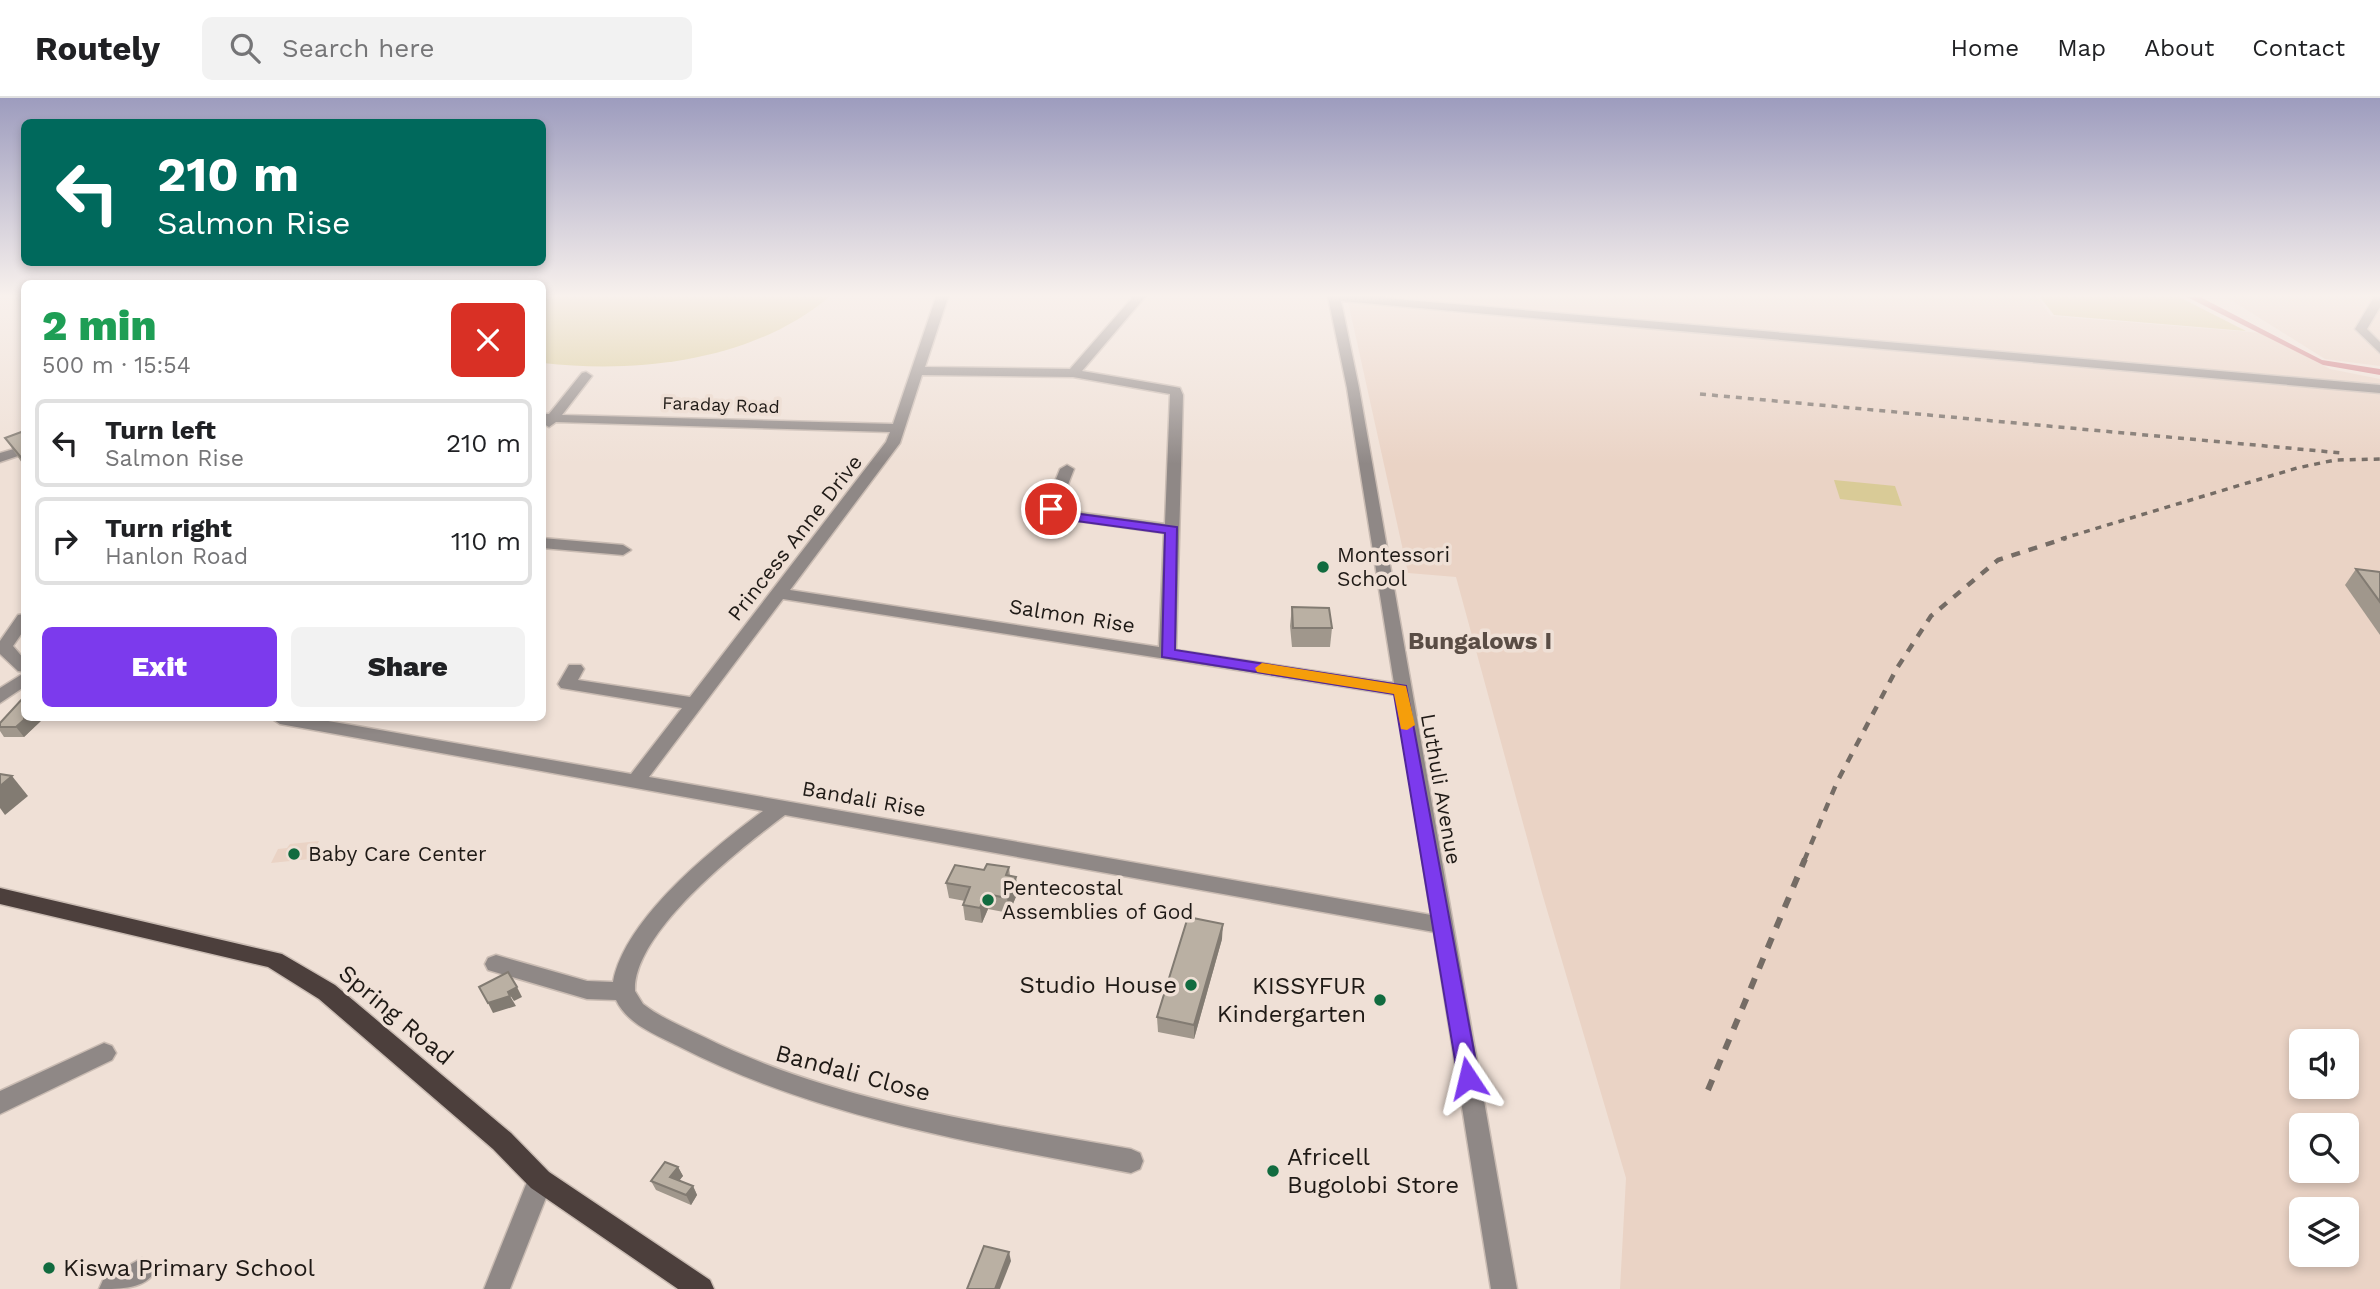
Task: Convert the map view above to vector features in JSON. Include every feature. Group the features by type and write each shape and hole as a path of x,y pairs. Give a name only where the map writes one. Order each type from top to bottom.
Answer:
{"main road":[{"name":"Spring Road","path":"0,896 274,960 297,971 327,992 406,1058 502,1141 540,1180 701,1289"}],"street":[{"name":"Princess Anne Drive","path":"636,781 886,454 898,428 924,353"},
{"path":"1073,373 1091,353"},
{"name":"Luthuli Avenue","path":"1346,353 1504,1289"},
{"path":"1966,353 2380,389"},
{"path":"918,371 1073,373 1169,388 1177,395 1167,653"},
{"path":"548,418 586,376"},
{"name":"Faraday Road","path":"548,418 898,428"},
{"path":"0,458 21,451"},
{"path":"1067,469 1051,509 1056,514 1172,530"},
{"path":"546,543 623,550"},
{"name":"Salmon Rise","path":"778,593 1401,690"},
{"path":"21,623 5,646 9,655 21,665"},
{"path":"575,669 566,684 695,704"},
{"path":"0,696 21,681"},
{"name":"Bandali Rise","path":"296,721 1441,925"},
{"path":"496,964 587,990 624,991 628,966 667,905 698,872 782,807"},
{"name":"Bandali Close","path":"624,991 630,1004 648,1019 694,1045 761,1076 822,1096 1131,1161"},
{"path":"0,1103 104,1053"},
{"path":"498,1289 540,1180"},
{"path":"112,1289 142,1271"}],"shaded area":[{"path":"546,353 715,353 655,364 579,366 546,363"},
{"path":"1359,353 2299,353 2330,369 2380,379 2380,1289 1620,1289 1626,1178 1542,893 1456,577 1408,573"},
{"path":"2298,353 2308,353 2322,360 2380,369 2380,375 2323,365"},
{"path":"2315,353 2380,353 2380,366 2325,359"},
{"path":"1834,480 1895,486 1902,506 1840,499"},
{"name":"Baby Care Center","path":"319,841 310,859 271,863 278,849 287,848 290,844"}],"building":[{"path":"21,432 21,457 5,438"},
{"path":"2356,569 2380,572 2380,602"},
{"path":"1292,607 1329,608 1332,628 1293,628"},
{"path":"21,700 23,721 16,727 0,727 0,723"},
{"path":"0,774 12,776 0,786"},
{"path":"987,864 1009,867 1006,875 1016,877 1007,898 986,894 980,908 963,905 970,887 946,883 955,865 984,870"},
{"name":"Studio House","path":"1188,917 1223,924 1194,1025 1157,1017"},
{"path":"508,972 517,987 508,992 510,996 488,1003 479,987"},
{"path":"665,1162 678,1167 670,1177 693,1186 686,1195 651,1181"},
{"path":"984,1246 1009,1252 995,1289 967,1289"}],"railway":[{"path":"1700,394 2342,453"},
{"path":"2061,539 2297,468 2335,460 2380,459"},
{"path":"1804,861 1837,782 1897,668 1931,616 1998,560 2066,538"},
{"path":"1708,1090 1805,859"}],"slow traffic":[{"path":"1262,668 1401,690 1407,725"}],"place":[{"name":"Montessori School","path":"1323,567"},
{"name":"Baby Care Center","path":"294,854"},
{"name":"Pentecostal Assemblies of God","path":"988,900"},
{"name":"Studio House","path":"1191,985"},
{"name":"KISSYFUR Kindergarten","path":"1380,1000"},
{"name":"Africell Bugolobi Store","path":"1273,1171"},
{"name":"Kiswa Primary School","path":"49,1268"}],"district":[{"name":"Bungalows I","path":"1480,641"}],"route":[{"path":"1051,509 1056,514 1172,530 1167,653 1401,690 1468,1078"}]}
